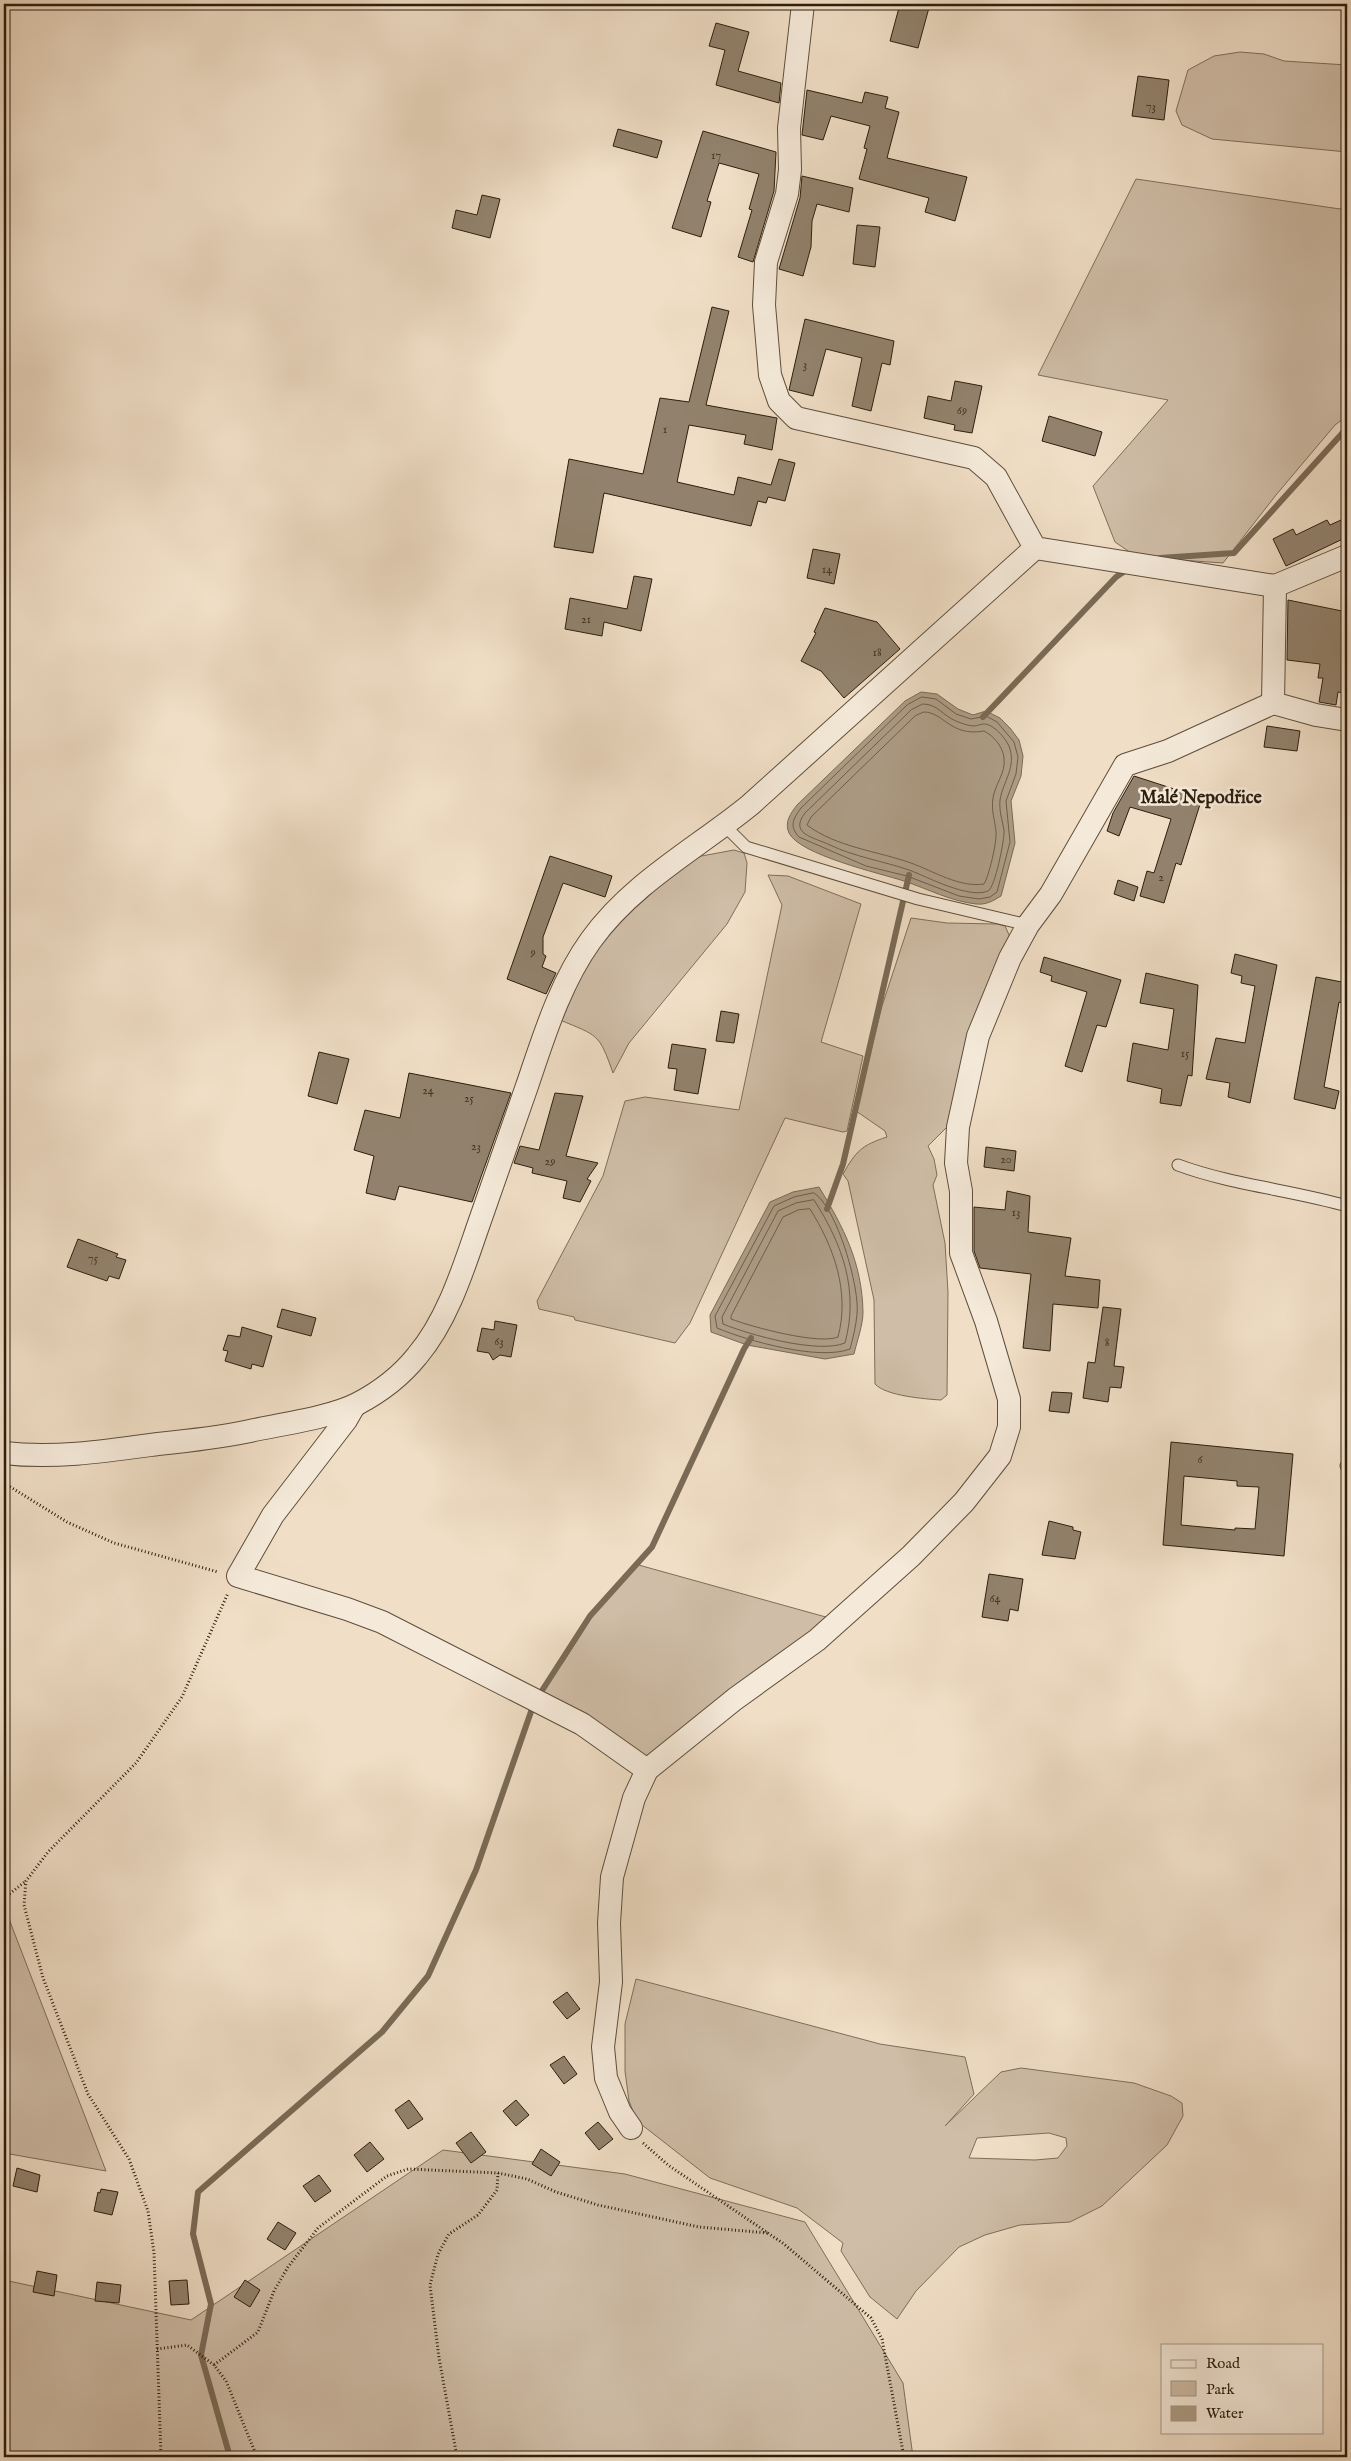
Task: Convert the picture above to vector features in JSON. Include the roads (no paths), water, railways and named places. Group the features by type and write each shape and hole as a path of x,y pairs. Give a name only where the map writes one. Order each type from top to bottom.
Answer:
{"street":[{"path":"803,4 789,128 790,170 786,194 766,262 764,305 769,366 779,401 796,418 974,458 996,477 1035,548"},
{"path":"1035,548 1274,586 1347,556"},
{"path":"4,1453 70,1454 220,1436 311,1418 354,1406 383,1389 418,1356 446,1306 468,1256 547,1027 571,972 590,941 605,923 654,874 725,826 758,799 1035,548"},
{"path":"1273,702 1274,586"},
{"path":"631,2128 620,2112 606,2078 603,2047 610,1982 609,1922 612,1878 634,1798 647,1770 735,1700 817,1640 860,1602 911,1556 964,1502 1000,1456 1009,1427 1011,1411 986,1321 961,1253 960,1191 956,1163 958,1126 978,1036 1010,958 1028,925 1051,894 1124,765 1168,751 1273,702 1316,715 1347,720"},
{"path":"354,1406 346,1420 273,1515 238,1576 347,1608 398,1630 582,1724 647,1770"}],"lane":[{"path":"725,826 746,846 918,899 1028,925"},
{"path":"1178,1165 1202,1174 1289,1191 1347,1206"}],"water":[{"path":"921,692 937,694 958,709 973,715 986,711 1000,718 1019,740 1023,756 1021,776 1011,801 1015,843 1001,896 986,903 976,904 957,900 824,856 808,849 796,841 789,833 787,825 789,818 797,805 905,701"},
{"path":"819,1187 844,1232 859,1278 863,1317 854,1354 825,1359 747,1345 711,1332 710,1315 770,1202 793,1192"}],"waterway":[{"path":"1160,558 1234,553 1347,428"},
{"path":"983,717 1116,577 1128,569"},
{"path":"827,1209 843,1164 909,875"},
{"path":"230,2457 201,2355 211,2304 193,2234 198,2192 382,2032 428,1976 476,1870 534,1703 590,1616 652,1547 744,1349 751,1338"}],"district":[{"name":"Malé Nepodřice","path":"1201,797"}]}
